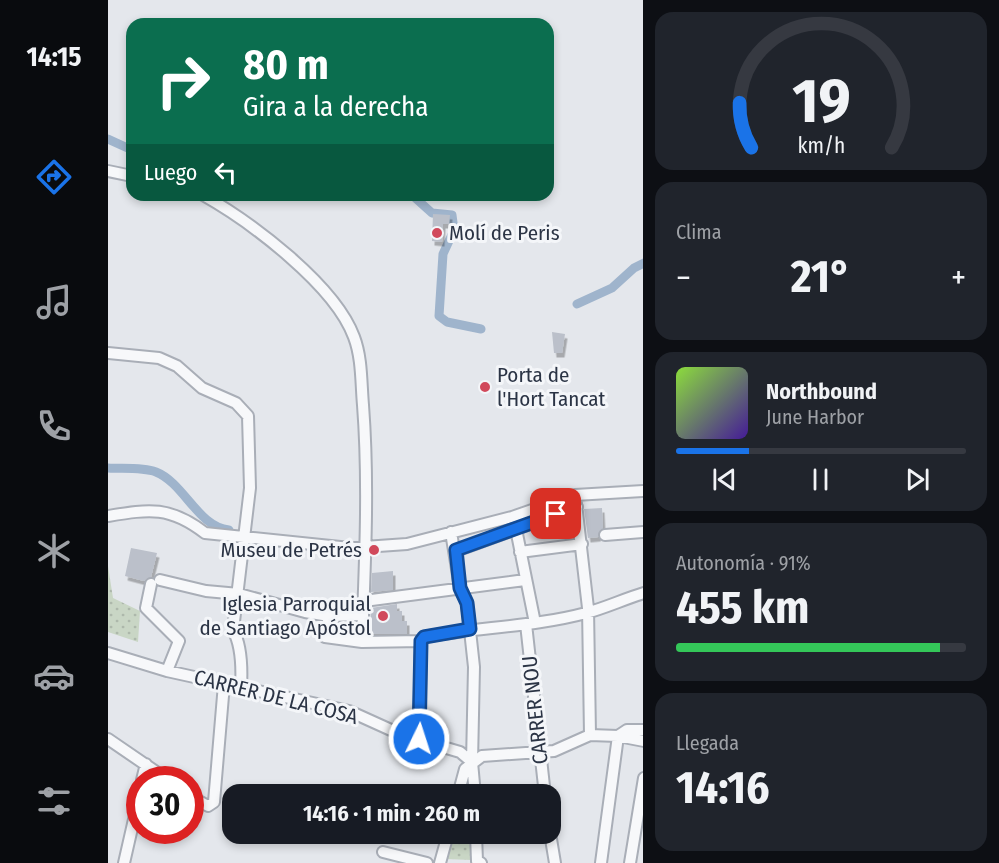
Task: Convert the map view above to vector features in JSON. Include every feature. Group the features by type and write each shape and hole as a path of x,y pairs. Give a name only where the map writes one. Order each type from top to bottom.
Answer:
{"street":[{"path":"108,171 126,175"},
{"path":"211,201 300,264 327,295 353,335 359,354 366,443 366,547 362,642"},
{"path":"108,353 159,358 177,366 202,388 236,403 248,416 250,488 233,630 242,670 241,687"},
{"path":"108,516 145,510 166,512 188,520 205,533 245,539 366,547 406,544 513,517 575,495 643,491"},
{"path":"575,495 588,613 590,735"},
{"path":"456,550 577,507"},
{"name":"CARRER NOU","path":"516,529 531,623 539,752 543,784"},
{"path":"451,532 456,550 460,588 467,603 474,667 472,762 475,784"},
{"path":"605,535 643,532"},
{"path":"520,552 582,544"},
{"path":"364,601 525,580"},
{"path":"167,671 179,641 146,608 156,582 239,594 305,612 329,616 363,615"},
{"path":"419,739 421,641 424,637 588,613 643,593"},
{"path":"329,616 325,637 362,642 421,641"},
{"name":"CARRER DE LA COSA","path":"108,653 167,671 349,711 419,739 460,752 472,762"},
{"path":"204,805 208,806 214,802 224,684"},
{"path":"601,863 618,736 627,730 643,730"},
{"path":"461,784 465,769 482,756 554,751 590,735 618,736 643,741"},
{"path":"108,739 149,766"},
{"path":"630,863 643,784"},
{"path":"124,863 128,844"},
{"path":"441,863 446,844"},
{"path":"476,844 477,861 481,863"},
{"path":"552,844 555,863"},
{"path":"382,852 427,863"}],"green space":[{"path":"108,566 113,598 140,611 138,642 108,632"},
{"path":"450,844 470,844 471,860 446,859"}],"building":[{"name":"Molí de Peris","path":"433,214 450,215 449,224 443,224 442,242 432,241"},
{"path":"552,332 565,334 562,353 554,353"},
{"path":"602,508 603,528 598,537 588,538 584,509"},
{"path":"131,548 157,553 151,577 144,581 125,576"},
{"path":"393,571 393,590 371,592 372,573"},
{"name":"Iglesia Parroquial de Santiago Apóstol","path":"397,604 397,611 402,611 402,621 407,621 407,634 370,634 371,608"}],"waterway":[{"path":"108,139 126,147"},
{"path":"419,201 432,213 452,215 454,230 443,254 439,316 447,322 481,329"},
{"path":"577,304 612,288 634,268 643,264"},
{"path":"108,468 156,472 175,485 208,521 229,530"}],"place":[{"name":"Molí de Peris","path":"437,233"},
{"name":"Porta de l'Hort Tancat","path":"485,387"},
{"name":"Museu de Petrés","path":"374,550"},
{"name":"Iglesia Parroquial de Santiago Apóstol","path":"383,616"}],"route":[{"path":"419,739 421,641 424,637 470,629 467,603 464,591 460,588 456,550 556,514"}]}
